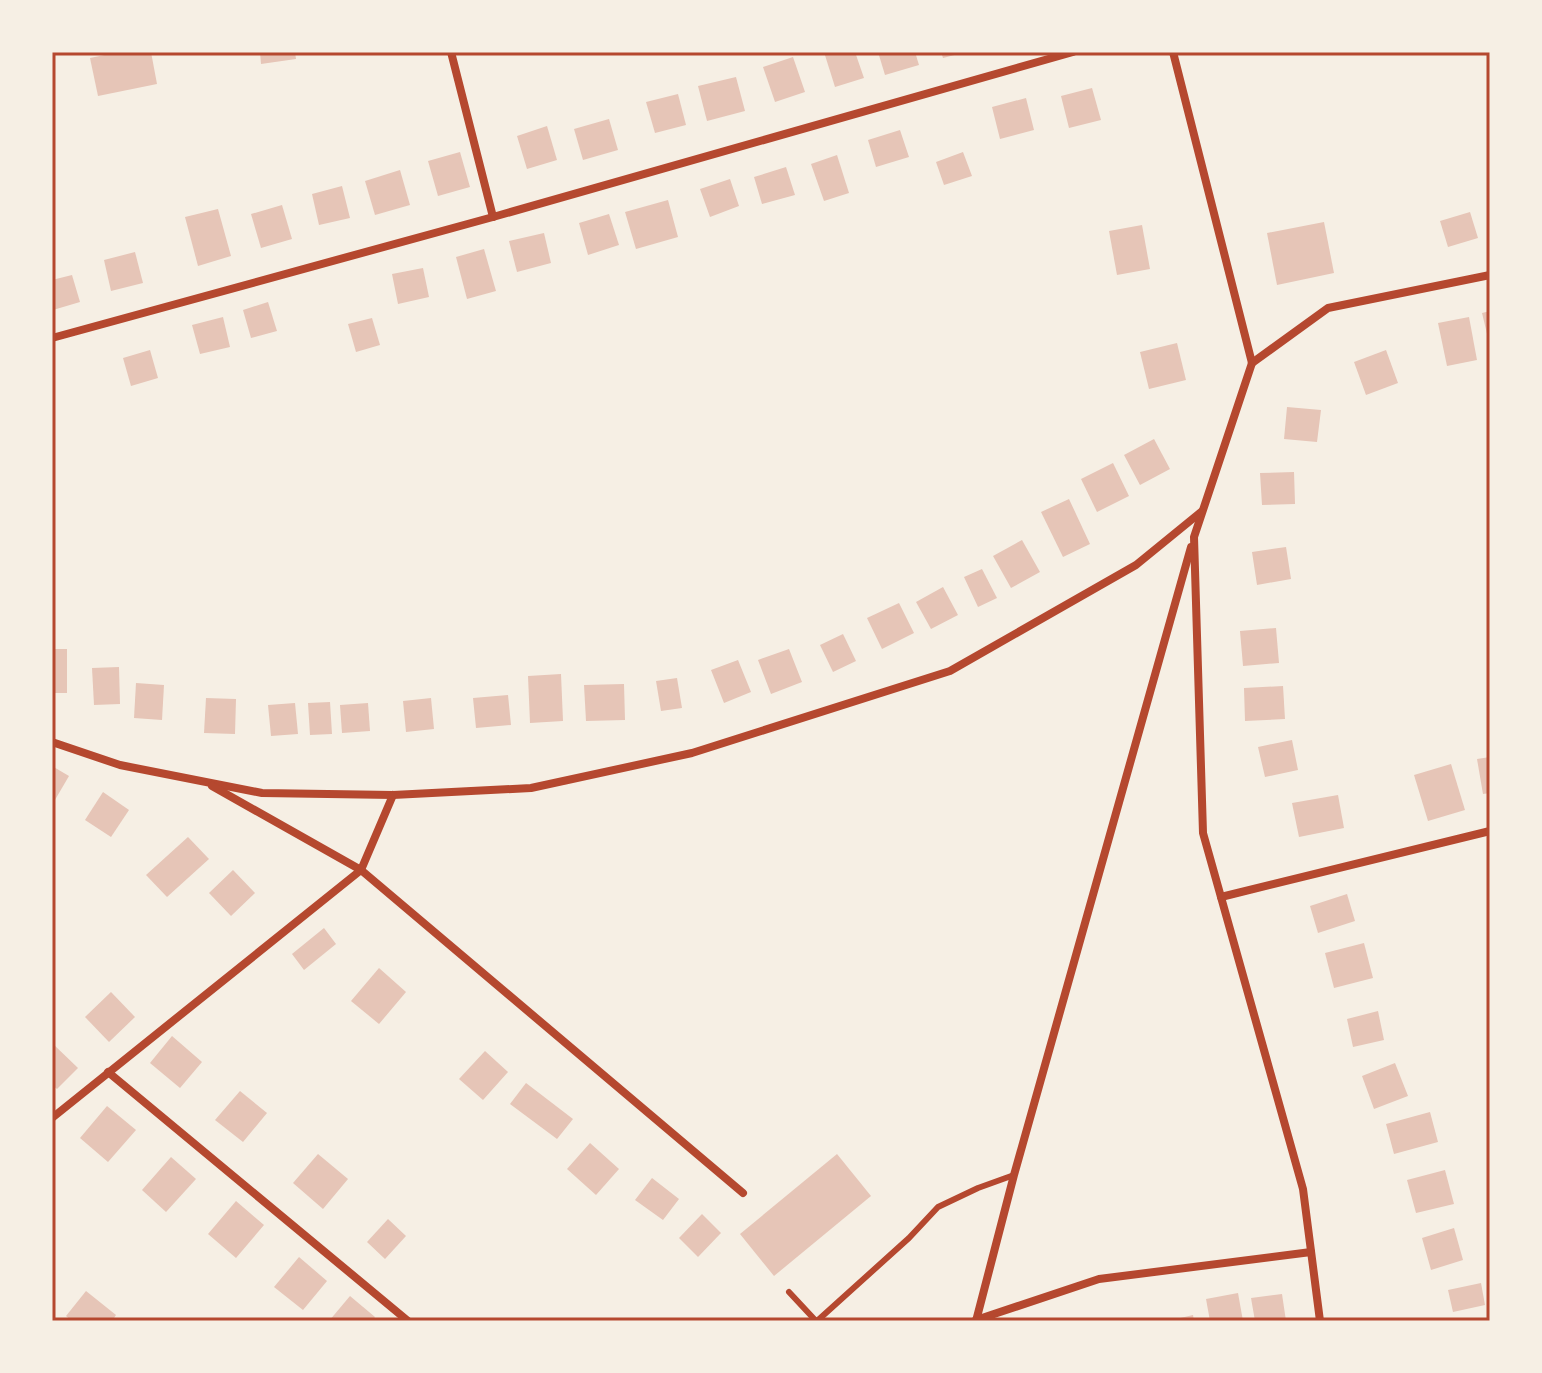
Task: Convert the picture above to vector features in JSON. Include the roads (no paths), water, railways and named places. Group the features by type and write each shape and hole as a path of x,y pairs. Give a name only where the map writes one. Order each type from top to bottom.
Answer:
{"street":[{"path":"451,52 493,217"},
{"path":"52,338 493,217 1073,52"},
{"path":"976,1320 1194,537 1252,363 1173,52"},
{"path":"1252,363 1328,308 1490,275"},
{"path":"52,742 120,765 262,793 393,795 531,788 692,753 950,671 1136,565 1203,510"},
{"path":"1194,537 1203,833 1303,1189 1320,1321"},
{"path":"204,781 361,870 743,1193"},
{"path":"52,1118 361,870 393,795"},
{"path":"1221,897 1490,831"},
{"path":"108,1072 408,1321"},
{"path":"976,1320 1099,1279 1311,1252"}],"lane":[{"path":"789,1292 817,1321 909,1238 938,1207 1014,1175"}]}
